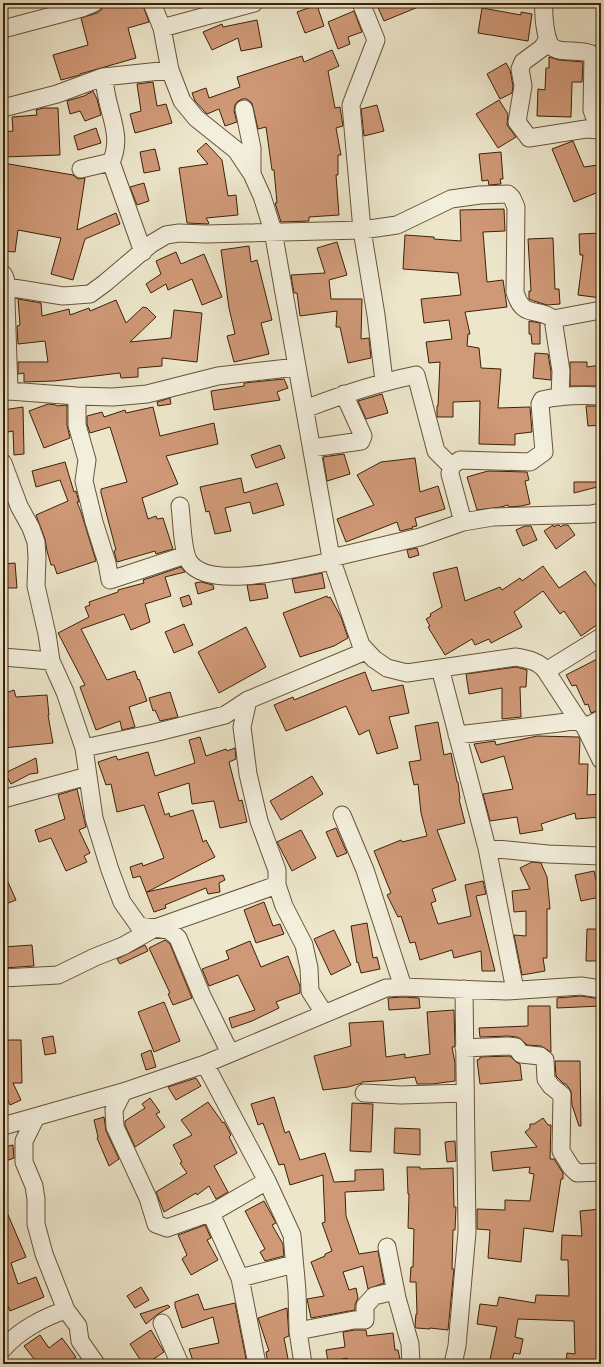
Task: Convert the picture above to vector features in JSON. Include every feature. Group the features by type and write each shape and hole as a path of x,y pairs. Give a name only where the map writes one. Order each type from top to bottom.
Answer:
{"street":[{"path":"42,3 46,10 53,16"},
{"path":"3,29 82,8 94,3"},
{"path":"152,3 162,28 170,70 182,101 196,118 236,150 252,174 262,196 273,231 331,559 361,645 374,659 387,668 407,673 516,658 530,660 544,668 581,724 601,760"},
{"path":"162,28 254,3"},
{"path":"361,3 376,40 352,105 362,230 376,315 384,382"},
{"path":"544,3 543,10 548,39 552,46 558,50 589,52 593,55 592,110 600,129 586,129 530,138 517,122 523,86 520,69 523,62 542,48 548,39"},
{"path":"3,108 57,94 103,77 170,70"},
{"path":"103,77 115,130 116,152 111,162 142,252"},
{"path":"244,109 252,148 252,174"},
{"path":"81,169 111,162"},
{"path":"297,367 218,376 147,394 113,397 6,391 5,281 63,296 90,294 152,244 166,235 179,233 206,234 273,231 362,230 397,225 451,199 480,195 508,194 512,198 516,207 515,292 518,302 528,311 548,314 553,319 561,372 560,397"},
{"path":"553,319 601,310"},
{"path":"305,409 344,394 384,382 416,375 436,451 451,466"},
{"path":"312,448 361,441 363,436 344,394"},
{"path":"463,522 450,474 451,466 460,460 530,462 544,452 540,404 542,400 583,395 601,396"},
{"path":"77,396 78,425 87,460 84,481 94,522 107,563 110,580 186,555"},
{"path":"3,463 19,506 31,528 36,542 36,586 47,634 51,661 65,692 84,748 94,818 110,870 122,902 139,926 169,930 178,938 202,996 230,1053"},
{"path":"180,506 186,555 190,564 200,572 211,576 250,576 331,559 420,537 463,522 493,517 591,514 601,512"},
{"path":"546,671 601,637"},
{"path":"84,748 154,733 225,715 248,700 366,650"},
{"path":"3,657 51,661"},
{"path":"440,668 487,848 514,990"},
{"path":"248,700 243,723 248,774 259,821 277,870 277,885 284,906 304,945 309,968 310,991 324,1013"},
{"path":"225,715 243,723"},
{"path":"457,735 559,723 581,724 601,719"},
{"path":"3,799 88,776"},
{"path":"342,815 365,870 403,986"},
{"path":"487,848 548,854 601,856"},
{"path":"3,978 58,975 95,957 123,946 155,928 277,885"},
{"path":"3,1127 123,1092 205,1064 386,988 403,986 464,990 514,990 581,986 601,989"},
{"path":"453,1364 457,1346 467,1232 464,990"},
{"path":"464,1048 516,1047 520,1054 540,1056 545,1060 546,1079 551,1086 562,1095 562,1151 571,1167 577,1173 601,1172"},
{"path":"205,1064 267,1181 292,1235 298,1331 303,1364"},
{"path":"123,1092 114,1110 115,1127 148,1198 156,1224 167,1228 215,1211 267,1181"},
{"path":"364,1093 401,1095 465,1093"},
{"path":"36,1117 24,1141 24,1162 34,1186 36,1199 36,1224 44,1254 66,1310 78,1326 80,1341 96,1364"},
{"path":"3,1127 24,1141"},
{"path":"215,1211 213,1218 240,1278 257,1364"},
{"path":"387,1247 395,1290 410,1344 412,1364"},
{"path":"240,1278 294,1264"},
{"path":"298,1331 354,1320 365,1320 365,1306 374,1296 395,1290"},
{"path":"3,1349 40,1320 66,1310"},
{"path":"162,1323 180,1364"}],"building":[{"path":"106,3 142,3 149,22 128,28 136,58 61,80 53,55 88,45 81,18 97,13"},
{"path":"376,3 428,3 384,21"},
{"path":"317,5 324,26 305,33 297,12"},
{"path":"482,8 521,15 521,12 532,14 528,41 478,33"},
{"path":"354,11 362,32 348,37 350,44 338,49 328,22"},
{"path":"257,20 262,47 241,51 238,38 212,50 203,32 222,24 223,27"},
{"path":"332,50 339,66 328,71 335,108 340,107 343,126 336,128 341,155 338,155 338,175 336,175 339,215 309,217 309,221 281,222 275,203 277,203 274,170 272,170 266,127 258,129 252,103 247,99 242,99 237,102 234,111 237,122 225,126 219,109 207,114 195,101 192,93 206,88 209,98 240,87 237,77 302,56 304,62"},
{"path":"549,57 559,60 583,62 582,82 572,82 571,117 537,116 538,89 545,90 546,68 549,68"},
{"path":"506,63 510,70 513,86 512,93 500,99 487,74"},
{"path":"153,82 157,106 166,104 172,123 135,133 130,114 141,111 137,84"},
{"path":"93,91 97,99 101,115 85,121 80,111 70,114 67,101 84,96"},
{"path":"499,100 508,114 507,125 516,137 498,148 476,114"},
{"path":"377,105 384,131 364,136 361,109"},
{"path":"43,108 58,108 60,155 3,157 3,132 13,131 12,117 37,115 36,110"},
{"path":"96,128 101,143 78,150 74,136"},
{"path":"573,141 584,167 598,165 601,182 601,191 574,202 552,149"},
{"path":"206,143 222,160 228,196 236,195 238,215 206,218 209,223 208,224 187,223 179,168 208,164 197,151"},
{"path":"155,149 160,170 144,173 140,152"},
{"path":"501,152 503,179 500,179 501,184 489,185 488,180 482,181 479,154"},
{"path":"3,163 73,175 78,179 85,178 77,230 116,213 120,224 85,239 73,280 51,274 61,238 18,230 15,252 3,251"},
{"path":"144,183 149,201 137,205 130,187"},
{"path":"504,209 505,231 483,232 487,282 503,280 507,307 465,312 470,334 468,334 467,346 479,348 481,368 501,369 498,408 530,407 532,432 515,434 515,445 479,444 480,401 453,402 453,417 437,417 440,362 429,363 426,342 452,339 449,320 424,323 421,299 461,295 458,273 403,269 405,235 461,241 460,210"},
{"path":"601,233 601,298 578,295 583,255 580,255 579,234"},
{"path":"553,238 555,289 559,289 560,304 547,305 529,299 529,291 531,291 528,239"},
{"path":"337,242 347,275 329,280 331,299 362,299 361,339 369,338 371,358 348,363 340,327 336,327 337,311 300,316 297,293 294,293 291,275 325,273 317,248"},
{"path":"249,246 251,262 257,260 272,320 261,323 269,354 234,362 227,336 235,334 229,308 221,250"},
{"path":"176,252 181,264 204,254 222,297 202,305 192,279 168,290 166,284 151,293 146,284 161,274 156,261"},
{"path":"18,299 41,303 42,316 69,309 70,315 89,308 90,311 116,300 126,323 143,307 147,308 156,317 130,342 171,338 174,310 202,313 197,362 162,358 162,366 138,368 138,377 121,378 120,373 54,381 24,382 24,373 18,374 18,362 48,362 45,341 18,344 17,326 20,325"},
{"path":"529,321 540,323 540,344 532,344 531,334 529,334"},
{"path":"535,353 548,354 551,380 533,378"},
{"path":"570,362 587,362 587,367 601,365 601,386 570,386"},
{"path":"284,379 288,388 277,392 280,400 214,410 211,391 244,386 244,383"},
{"path":"382,394 388,413 366,419 358,401"},
{"path":"170,398 171,404 158,406 157,402"},
{"path":"48,404 57,406 67,405 67,425 70,438 44,448 29,411"},
{"path":"586,406 601,406 601,425 588,426"},
{"path":"23,407 24,454 14,455 13,431 3,433 3,410"},
{"path":"153,407 160,436 214,423 218,444 166,456 178,484 142,498 148,519 156,516 157,519 163,518 173,549 156,554 155,551 117,562 114,551 116,550 101,489 127,482 110,427 90,433 87,424 87,416 102,412 104,417 125,410 126,413"},
{"path":"280,445 285,458 256,468 251,455"},
{"path":"344,454 350,474 327,481 323,457"},
{"path":"415,458 420,492 438,486 445,509 415,518 417,526 412,527 413,528 400,531 397,522 346,542 337,519 374,505 357,475 381,462"},
{"path":"65,462 74,492 76,491 79,502 77,502 96,561 57,574 54,565 51,565 45,539 36,515 68,501 60,480 36,487 32,471"},
{"path":"488,471 527,472 529,480 525,481 530,504 509,507 508,505 477,510 467,477"},
{"path":"241,478 244,493 277,483 284,505 253,514 250,502 225,508 231,531 215,534 209,511 206,512 200,487"},
{"path":"574,482 601,482 601,486 574,493"},
{"path":"553,525 554,527 559,525 561,527 563,525 568,525 575,535 556,549 544,531"},
{"path":"525,526 531,526 537,540 523,546 516,530"},
{"path":"417,548 419,555 409,558 407,550"},
{"path":"15,563 17,588 3,588 3,564"},
{"path":"543,566 559,588 585,571 601,593 601,622 581,636 564,611 560,614 543,591 514,612 522,627 491,643 489,639 475,645 472,639 445,655 428,627 430,626 426,619 431,616 430,614 442,607 433,573 457,567 465,601 500,587 502,590 520,578 522,581"},
{"path":"181,567 185,572 165,577 171,596 145,604 150,622 131,630 124,614 81,629 107,680 135,671 147,701 129,707 135,727 122,730 120,721 96,730 80,687 85,685 58,633 89,617 85,607 90,605 89,602 118,592 118,590 144,583 143,580"},
{"path":"322,573 325,588 295,593 292,579"},
{"path":"201,582 213,585 214,589 198,594 195,583"},
{"path":"265,584 268,598 250,601 247,585"},
{"path":"189,595 192,604 183,607 180,598"},
{"path":"327,596 328,598 330,597 341,617 348,638 334,646 300,657 283,613"},
{"path":"184,624 193,645 174,653 165,632"},
{"path":"246,627 266,667 219,693 198,652"},
{"path":"601,657 601,709 591,713 588,704 585,705 576,685 572,686 566,675"},
{"path":"516,667 527,670 526,687 520,687 521,717 502,719 502,688 469,694 466,674"},
{"path":"365,672 372,691 403,685 409,713 389,717 398,748 377,754 369,730 359,735 346,706 286,731 274,705 293,697 294,700"},
{"path":"14,690 16,697 47,695 48,715 53,743 3,748 3,694"},
{"path":"170,692 178,717 160,721 155,710 153,711 149,698"},
{"path":"438,722 444,755 451,753 465,823 437,830 456,880 432,889 436,901 431,903 438,924 471,916 465,885 483,881 486,894 476,896 495,971 482,971 481,951 454,958 452,950 420,960 415,942 410,943 401,916 398,917 387,895 391,893 374,851 401,840 402,842 427,836 421,813 418,784 414,785 409,762 421,760 415,726"},
{"path":"537,736 579,737 579,764 588,764 587,795 601,794 601,817 576,819 575,813 541,824 543,830 520,834 517,817 490,821 483,794 513,789 504,756 481,763 474,744 495,741 496,745"},
{"path":"200,737 206,756 226,749 227,751 235,748 236,759 229,762 239,801 242,800 247,822 220,828 214,801 192,804 189,783 158,793 165,815 169,813 170,817 193,810 203,842 206,840 215,857 147,892 223,875 225,880 219,883 220,892 208,894 206,888 165,905 166,908 154,912 140,876 133,878 130,867 142,863 143,866 164,858 144,805 117,812 111,784 106,785 98,762 116,756 118,760 148,752 155,776 195,763 189,740"},
{"path":"36,758 38,773 30,774 11,784 5,773"},
{"path":"312,776 323,794 281,820 270,801"},
{"path":"77,789 86,827 79,830 90,853 84,856 87,862 66,871 51,838 39,842 35,830 65,819 58,795"},
{"path":"336,828 347,853 337,857 326,832"},
{"path":"301,830 316,858 292,871 277,842"},
{"path":"532,862 541,863 547,877 550,909 547,909 547,958 543,958 545,971 522,975 514,935 526,936 526,911 514,912 512,891 530,889 520,868"},
{"path":"3,871 16,900 3,905"},
{"path":"594,871 600,897 581,901 575,875"},
{"path":"264,902 273,926 280,924 284,934 256,943 244,910"},
{"path":"367,923 373,958 377,957 380,969 361,973 358,962 357,963 351,926"},
{"path":"587,929 601,929 601,961 586,961"},
{"path":"334,930 351,965 331,975 314,939"},
{"path":"165,940 170,944 192,998 173,1005 168,994 170,993 149,948"},
{"path":"250,941 261,967 288,956 300,986 300,993 276,1002 279,1008 252,1021 232,1028 229,1018 255,1010 238,975 209,986 202,969 229,959 226,951"},
{"path":"32,945 34,966 3,968 3,947"},
{"path":"145,945 148,951 120,964 117,959"},
{"path":"581,996 601,999 601,1006 557,1008 557,998"},
{"path":"388,998 419,998 420,1008 389,1010"},
{"path":"164,1002 180,1041 154,1052 138,1012"},
{"path":"528,1006 550,1006 551,1052 541,1046 527,1045 517,1037 480,1037 479,1028 528,1026"},
{"path":"454,1010 455,1045 452,1047 455,1063 455,1081 417,1084 415,1077 362,1082 348,1087 323,1090 314,1056 351,1046 349,1023 383,1021 386,1057 405,1054 405,1058 430,1054 427,1012"},
{"path":"53,1036 56,1053 45,1055 42,1038"},
{"path":"3,1040 21,1040 22,1083 13,1083 21,1100 10,1105 3,1090"},
{"path":"151,1050 156,1067 146,1070 141,1054"},
{"path":"510,1056 520,1064 522,1080 480,1084 477,1060 480,1059 480,1057"},
{"path":"555,1061 580,1061 581,1126 579,1126 572,1105 571,1091 566,1084 564,1084 556,1076"},
{"path":"196,1078 201,1086 176,1100 168,1087"},
{"path":"274,1097 285,1133 289,1131 300,1160 325,1153 334,1182 355,1181 355,1170 383,1169 384,1190 345,1192 346,1216 359,1254 378,1251 384,1283 368,1289 363,1266 343,1272 349,1290 356,1288 358,1298 355,1305 355,1310 311,1318 307,1299 324,1296 311,1262 332,1251 322,1223 325,1222 323,1175 290,1185 284,1164 279,1165 263,1123 258,1125 251,1104"},
{"path":"150,1098 160,1112 156,1114 165,1127 135,1147 125,1125 125,1121 145,1108 142,1104"},
{"path":"208,1102 223,1123 224,1122 231,1135 229,1137 237,1153 214,1166 228,1192 216,1199 209,1186 197,1195 196,1193 164,1212 156,1192 187,1173 180,1163 182,1162 173,1145 192,1135 181,1120"},
{"path":"352,1103 373,1104 371,1152 350,1151"},
{"path":"104,1117 106,1131 119,1159 109,1166 97,1138 94,1120"},
{"path":"543,1118 548,1125 551,1125 550,1159 554,1159 563,1173 553,1232 524,1228 521,1262 488,1258 490,1230 477,1229 477,1209 505,1210 505,1200 530,1201 534,1174 529,1173 530,1167 493,1171 491,1152 537,1147 525,1132 530,1128 530,1124 534,1124"},
{"path":"395,1128 420,1129 420,1155 394,1153"},
{"path":"455,1141 456,1161 447,1162 445,1142"},
{"path":"13,1145 14,1158 3,1162 3,1147"},
{"path":"407,1167 420,1167 420,1169 453,1168 454,1207 456,1207 455,1230 453,1230 452,1269 454,1269 448,1330 416,1328 415,1326 417,1314 416,1282 410,1282 411,1267 413,1267 414,1229 408,1228 409,1194"},
{"path":"264,1201 276,1223 272,1225 283,1244 284,1256 265,1261 260,1252 265,1249 245,1211"},
{"path":"3,1203 26,1257 11,1263 18,1284 36,1277 44,1297 10,1311 3,1295"},
{"path":"601,1209 601,1321 599,1321 600,1364 566,1364 567,1353 575,1354 574,1321 518,1319 515,1337 523,1339 520,1354 514,1353 511,1364 489,1364 497,1327 477,1324 480,1304 497,1306 499,1297 535,1303 536,1295 569,1296 568,1260 561,1260 562,1235 582,1236 580,1211"},
{"path":"205,1225 211,1238 207,1240 218,1260 191,1275 182,1259 187,1255 178,1235"},
{"path":"141,1287 149,1300 135,1308 127,1296"},
{"path":"198,1294 204,1310 235,1303 247,1364 194,1364 189,1349 219,1343 213,1317 182,1328 175,1302"},
{"path":"168,1305 170,1307 158,1314 146,1324 140,1314"},
{"path":"287,1308 289,1336 284,1338 289,1364 268,1364 266,1352 269,1351 258,1318"},
{"path":"151,1330 164,1352 146,1364 143,1364 130,1344"},
{"path":"366,1330 367,1336 393,1333 395,1350 398,1350 401,1364 348,1364 347,1358 328,1362 326,1350 345,1347 343,1332"},
{"path":"40,1335 49,1348 62,1338 76,1357 66,1364 38,1364 24,1346"}]}
